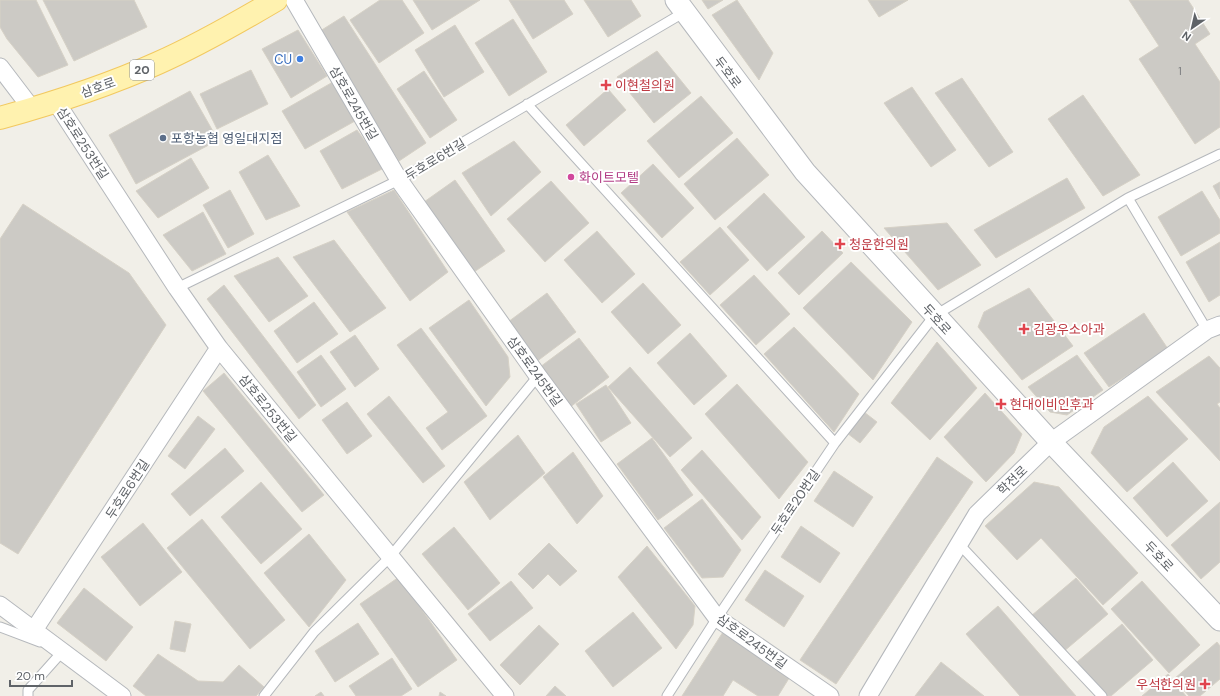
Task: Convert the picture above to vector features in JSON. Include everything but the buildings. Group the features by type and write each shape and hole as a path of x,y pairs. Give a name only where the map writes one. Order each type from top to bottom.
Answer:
{"main road":[{"name":"삼호로","path":"0,118 56,102 116,81 158,63 236,23 276,0"}],"street":[{"name":"삼호로245번길","path":"294,0 399,180 538,376 717,618 830,696"},
{"name":"두호로","path":"679,6 805,172 934,316 1220,620"},
{"path":"0,67 32,109"},
{"name":"삼호로253번길","path":"56,102 177,288 219,348 505,696"},
{"name":"학전로","path":"868,696 977,514 1051,442 1214,327"},
{"name":"두호로6번길","path":"34,630 219,348"},
{"path":"0,605 122,696"}],"lane":[{"name":"두호로6번길","path":"177,288 399,180 527,104 679,6"},
{"path":"527,104 835,442"},
{"path":"934,316 1128,198 1220,154"},
{"path":"1128,198 1214,327"},
{"name":"두호로20번길","path":"668,696 717,618 835,442 934,316"},
{"path":"264,696 314,632 390,557 538,376"},
{"path":"959,544 1102,696"},
{"path":"0,627 27,636 62,652 28,690 28,696"}],"place":[{"name":"CU","path":"300,59"},
{"name":"이현철의원","path":"606,85"},
{"name":"포항농협 영일대지점","path":"163,138"},
{"name":"화이트모텔","path":"571,177"},
{"name":"청운한의원","path":"840,244"},
{"name":"김광우소아과","path":"1024,329"},
{"name":"현대이비인후과","path":"1001,404"},
{"name":"우석한의원","path":"1205,684"}]}
